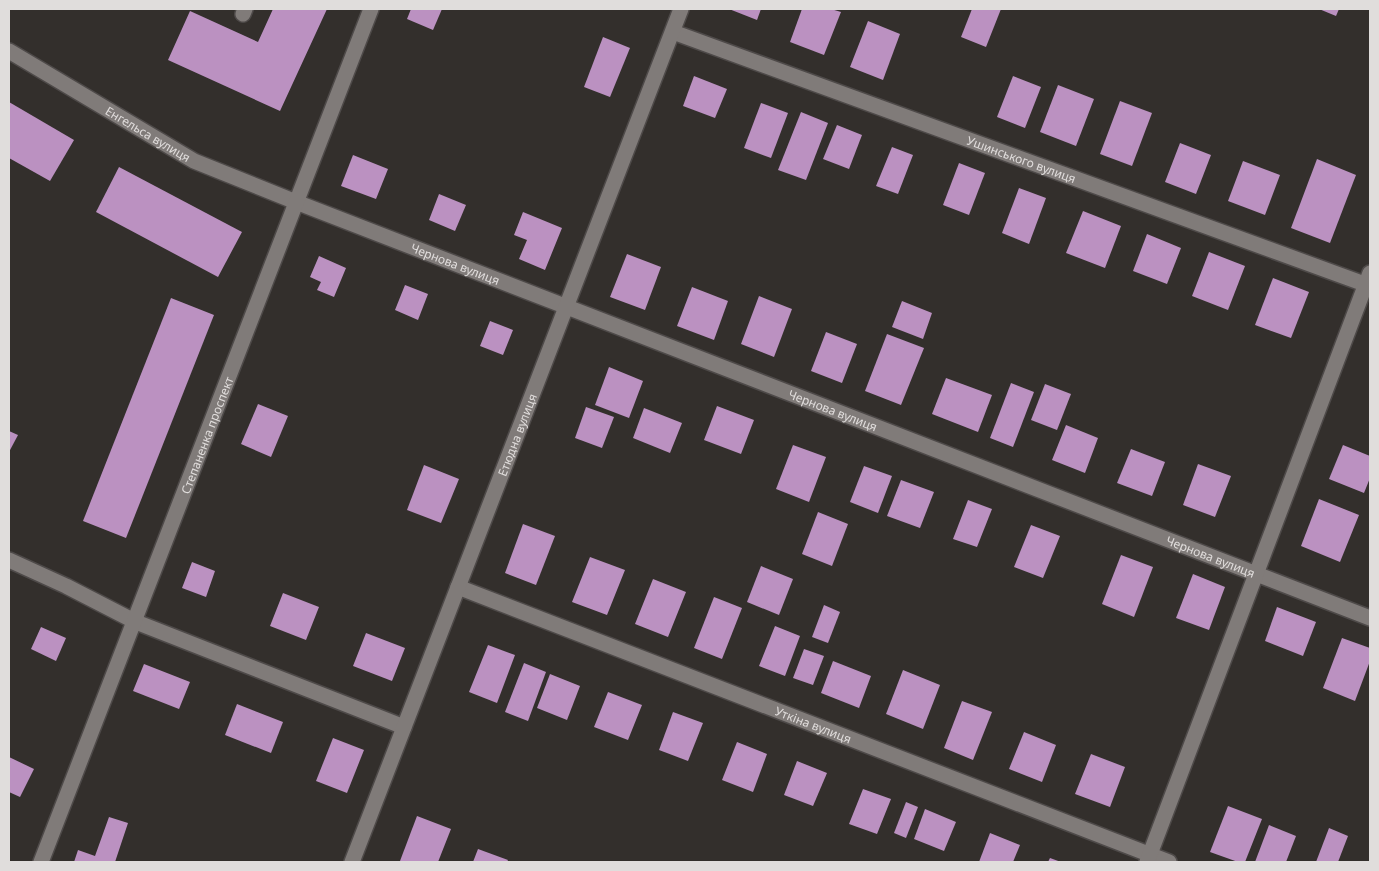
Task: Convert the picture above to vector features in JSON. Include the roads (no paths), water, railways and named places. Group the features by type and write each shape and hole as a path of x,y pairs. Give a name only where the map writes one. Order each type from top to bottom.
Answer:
{"street":[{"name":"Степаненка проспект","path":"41,862 136,622 371,9"},
{"name":"Етюдна вулиця","path":"352,862 681,9"},
{"name":"Ушинського вулиця","path":"672,32 1369,281"},
{"name":"Енгельса вулиця","path":"9,51 194,161 296,202"},
{"name":"Чернова вулиця","path":"296,202 1370,618"},
{"path":"1148,858 1369,281"},
{"path":"9,560 66,586 136,622 404,727"},
{"name":"Уткіна вулиця","path":"458,587 1148,858 1169,862"}]}
